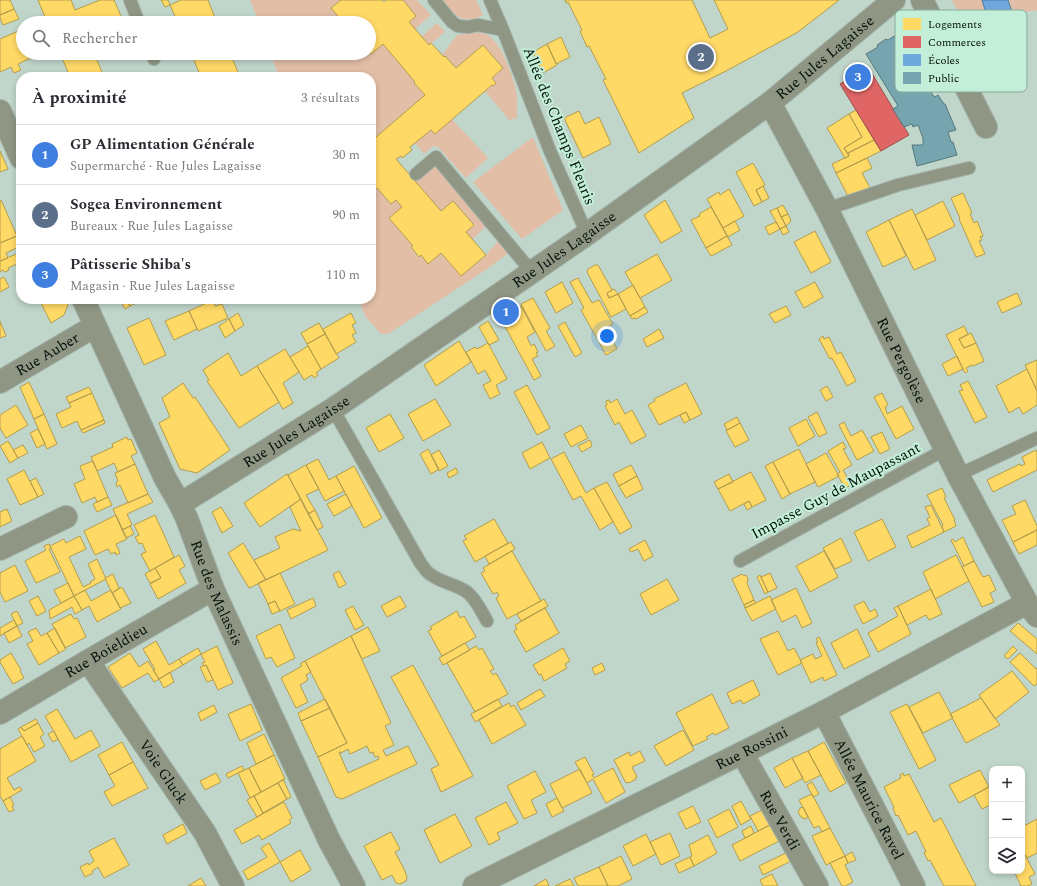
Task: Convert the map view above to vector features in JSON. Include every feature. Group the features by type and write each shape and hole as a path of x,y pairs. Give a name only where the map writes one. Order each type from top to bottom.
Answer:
{"street":[{"name":"Rue Jules Lagaisse","path":"180,504 333,409 587,234 770,103 894,0"},
{"path":"922,0 927,10"},
{"path":"968,92 986,127"},
{"name":"Rue Pergolèse","path":"770,103 827,209 958,475 1032,610"},
{"path":"0,111 16,147"},
{"name":"Rue des Malassis","path":"85,304 165,478 180,504 213,589 329,840 354,886"},
{"name":"Rue Auber","path":"0,382 95,326"},
{"path":"0,548 66,517"},
{"name":"Rue Boieldieu","path":"0,713 213,589"},
{"name":"Rue Rossini","path":"474,886 1032,610"},
{"name":"Voie Gluck","path":"88,661 205,833 233,886"},
{"name":"Allée Maurice Ravel","path":"824,712 914,886"},
{"name":"Rue Verdi","path":"742,754 817,886"}],"lane":[{"path":"130,0 136,16"},
{"path":"434,0 452,22 458,26 468,27 478,25 503,30"},
{"name":"Allée des Champs Fleuris","path":"490,0 550,151 587,234"},
{"path":"416,174 436,157 532,272"},
{"path":"827,209 898,185 969,168"},
{"path":"333,409 422,564 430,574 468,592 476,602 487,621"},
{"path":"958,475 1037,438"},
{"name":"Impasse Guy de Maupassant","path":"740,561 946,450"}],"shaded area":[{"path":"250,0 341,0 332,8 338,16 256,16"},
{"path":"403,0 417,0 431,15 415,29 409,22 416,16"},
{"path":"442,0 476,0 483,15 476,18 464,19 455,14"},
{"path":"952,0 982,0 985,10 957,10"},
{"path":"1008,0 1037,0 1037,11 1011,10"},
{"path":"437,23 445,32 429,45 421,37"},
{"path":"471,33 486,34 492,38 507,62 516,90 517,119 514,118 510,121 485,91 496,83 492,78 503,68 483,45 456,68 445,56 444,57 442,55 457,35"},
{"path":"383,44 425,95 376,137 376,72 277,72 273,60 376,60 376,50"},
{"path":"452,119 488,158 466,178 438,147 433,146 424,154 415,143 431,130 435,134"},
{"path":"533,137 563,210 522,239 473,182"},
{"path":"432,167 438,167 487,225 473,239 466,232 473,225 453,201 441,211 414,181"},
{"path":"377,188 391,204 396,200 402,207 413,246 411,247 418,257 421,255 428,264 441,253 461,276 486,255 498,241 510,252 487,269 388,334 381,334 365,316 361,304 376,304"}],"building: Logements":[{"path":"0,0 10,0 14,9 0,15"},
{"path":"38,0 71,0 75,10 100,0 114,0 121,16 45,16"},
{"path":"161,0 168,0 170,5 165,7"},
{"path":"181,0 208,0 214,16 175,16 170,5"},
{"path":"341,0 382,0 384,2 386,0 403,0 416,16 409,22 429,45 431,43 456,68 483,45 503,68 492,78 496,83 493,86 492,85 435,134 431,130 410,147 412,150 402,158 401,156 396,159 441,211 453,201 474,225 466,232 486,255 461,276 441,253 428,264 421,255 419,257 411,247 413,246 389,218 402,207 396,200 391,204 377,188 376,189 376,137 425,95 383,44 376,50 376,16 338,16 331,8"},
{"path":"565,0 692,0 710,38 728,29 714,0 839,0 798,32 682,93 694,118 639,153 603,80 606,79 589,46 587,47 580,31 582,30 568,2 566,3"},
{"path":"14,9 18,16 16,16 16,20 3,25 0,15"},
{"path":"16,32 16,60 26,60 18,64 21,70 14,73 11,67 0,72 0,39"},
{"path":"561,37 570,57 556,64 547,44"},
{"path":"547,44 557,65 543,73 533,52"},
{"path":"63,60 97,60 102,72 68,72"},
{"path":"194,60 233,60 238,72 199,72"},
{"path":"856,110 874,140 848,153 844,148 862,137 849,114"},
{"path":"579,111 585,124 599,117 611,144 583,158 564,118"},
{"path":"849,114 862,137 844,148 849,156 845,158 827,128"},
{"path":"874,140 881,151 836,173 832,164 849,156 848,153"},
{"path":"0,151 8,169 0,172"},
{"path":"867,158 872,168 862,173 870,188 849,198 836,173"},
{"path":"753,163 765,185 756,190 762,202 754,206 736,172"},
{"path":"763,186 769,198 762,202 756,190"},
{"path":"729,189 744,216 723,228 707,199 719,192 720,195"},
{"path":"963,193 972,213 970,214 974,223 977,221 983,236 980,237 982,240 979,241 985,254 976,257 951,198"},
{"path":"1,200 16,236 0,243"},
{"path":"665,200 682,231 661,243 644,215"},
{"path":"943,201 955,226 927,240 915,215"},
{"path":"783,205 788,214 781,217 777,208"},
{"path":"711,207 727,236 706,248 691,220 700,216 699,214"},
{"path":"777,208 786,226 780,229 770,211"},
{"path":"912,209 936,260 914,270 889,220"},
{"path":"788,214 791,221 786,226 781,217"},
{"path":"889,220 906,256 883,267 866,232"},
{"path":"735,221 740,230 728,237 723,228"},
{"path":"776,222 780,229 769,235 765,227"},
{"path":"786,226 789,232 783,235 780,229"},
{"path":"815,231 831,262 811,273 794,242"},
{"path":"16,236 16,248 6,253 8,258 0,261 0,243"},
{"path":"727,236 732,245 711,256 706,248"},
{"path":"16,254 16,264 8,268 9,270 5,272 3,270 0,272 0,261"},
{"path":"657,254 672,280 640,298 625,272"},
{"path":"598,265 612,290 607,293 609,298 618,294 626,309 611,317 587,272 588,269"},
{"path":"4,277 9,287 0,292 0,279"},
{"path":"578,278 592,303 599,300 613,324 606,328 617,349 606,355 581,310 584,308 570,282"},
{"path":"562,282 573,303 556,313 545,292"},
{"path":"815,282 823,297 804,308 795,292"},
{"path":"633,285 645,307 630,316 618,294"},
{"path":"614,289 618,294 609,298 607,293"},
{"path":"1017,293 1022,304 1002,313 997,302"},
{"path":"533,298 550,328 546,331 555,346 546,351 521,304"},
{"path":"42,304 68,304 64,315 51,323"},
{"path":"122,304 129,304 130,306 125,309"},
{"path":"204,304 214,304 215,306 222,304 228,318 198,331 189,311"},
{"path":"521,306 535,332 527,337 531,346 534,344 538,352 536,353 538,356 532,359 541,376 534,380 501,319"},
{"path":"786,306 791,315 775,323 769,314"},
{"path":"645,307 648,312 636,319 632,319 630,316"},
{"path":"189,311 197,329 174,340 165,321"},
{"path":"238,313 244,325 235,331 229,319"},
{"path":"351,313 356,323 352,325 356,333 352,335 356,342 336,354 323,329"},
{"path":"149,318 166,355 144,365 127,328"},
{"path":"229,319 235,331 225,338 219,326"},
{"path":"0,321 6,336 0,338"},
{"path":"488,321 499,340 489,345 479,327"},
{"path":"565,322 582,353 575,357 558,326"},
{"path":"319,323 325,334 307,344 301,333"},
{"path":"964,326 968,334 959,339 964,348 976,343 984,361 966,368 968,371 965,373 946,335"},
{"path":"659,329 664,338 647,347 643,339"},
{"path":"971,333 976,343 964,348 959,339"},
{"path":"325,334 339,358 321,369 307,344"},
{"path":"823,336 824,339 829,337 837,354 841,352 856,381 847,386 832,358 830,359 819,339"},
{"path":"459,341 471,362 436,386 424,365"},
{"path":"488,343 507,379 496,385 500,394 490,399 483,385 491,381 485,370 478,374 466,352 475,347 477,349"},
{"path":"308,346 321,369 316,373 318,375 314,378 312,375 304,380 290,357"},
{"path":"285,349 299,372 283,383 293,403 283,409 257,366"},
{"path":"228,353 241,376 257,366 279,402 239,428 207,381 209,380 203,370"},
{"path":"957,356 963,369 948,376 942,364"},
{"path":"1037,360 1037,391 1025,365"},
{"path":"1027,369 1037,391 1037,405 1023,414 1019,407 1009,413 996,386"},
{"path":"968,381 987,417 975,423 959,391 963,390 960,385"},
{"path":"29,382 44,414 34,419 20,387"},
{"path":"183,383 193,398 195,397 230,450 197,473 180,469 159,423 170,417 162,398"},
{"path":"686,383 702,414 690,420 686,412 659,425 648,405 655,401 654,399"},
{"path":"527,385 550,428 537,435 514,392"},
{"path":"827,386 833,397 826,401 820,390"},
{"path":"89,387 92,393 69,403 66,397"},
{"path":"92,393 104,420 81,430 77,421 62,428 56,414 71,407 69,403"},
{"path":"882,393 888,405 885,407 887,414 902,406 914,429 896,439 874,397"},
{"path":"435,399 451,425 423,441 408,414"},
{"path":"617,399 625,414 632,410 646,436 631,444 619,422 615,425 605,406 607,405 606,401 609,400 610,403"},
{"path":"16,405 28,425 6,438 0,428 0,415"},
{"path":"686,412 690,420 684,423 680,415"},
{"path":"817,412 827,433 819,437 808,417"},
{"path":"44,414 57,444 47,449 34,419"},
{"path":"390,414 404,438 379,452 366,428"},
{"path":"737,417 740,423 727,430 724,424"},
{"path":"806,419 815,436 798,446 789,428"},
{"path":"104,420 105,423 83,433 81,430"},
{"path":"844,422 851,436 862,430 874,451 857,460 839,425"},
{"path":"740,423 749,440 735,447 726,431"},
{"path":"581,425 588,438 571,447 564,434"},
{"path":"38,429 45,444 37,448 30,433"},
{"path":"882,432 890,449 880,454 871,437"},
{"path":"127,437 128,440 131,439 137,453 131,456 135,464 118,472 114,463 97,471 91,457 113,447 112,444"},
{"path":"590,440 592,446 582,452 578,446"},
{"path":"8,441 18,458 10,463 0,446"},
{"path":"542,442 550,458 530,469 522,453"},
{"path":"843,442 846,448 843,449 852,465 843,470 851,485 845,488 837,474 840,472 828,451"},
{"path":"23,445 28,453 18,458 13,450"},
{"path":"428,449 439,469 431,474 420,454"},
{"path":"799,449 815,482 790,494 773,462"},
{"path":"439,450 448,466 439,471 431,455"},
{"path":"1036,450 1037,470 993,492 987,480 1020,464 1021,466 1025,464 1022,457"},
{"path":"564,452 586,493 594,488 613,522 600,530 581,496 573,500 551,459"},
{"path":"826,453 839,476 818,487 806,464"},
{"path":"318,459 329,480 336,476 344,491 325,501 306,465"},
{"path":"93,461 108,497 97,502 95,497 82,503 74,484 85,479 80,466"},
{"path":"773,462 790,494 782,499 765,466"},
{"path":"135,464 148,494 128,503 120,485 117,487 116,483 118,481 115,473"},
{"path":"306,465 319,489 306,495 315,510 308,514 288,475"},
{"path":"631,465 637,476 619,486 613,474"},
{"path":"354,466 382,518 364,528 336,476"},
{"path":"456,468 458,473 449,478 447,473"},
{"path":"24,470 38,497 20,505 7,479"},
{"path":"751,472 766,500 752,507 749,501 730,511 718,489"},
{"path":"287,474 301,499 260,527 244,503"},
{"path":"729,474 733,482 718,489 714,482"},
{"path":"637,476 643,489 626,498 619,486"},
{"path":"36,478 44,494 38,497 30,481"},
{"path":"607,482 632,527 620,534 594,488"},
{"path":"942,488 946,497 944,498 955,520 956,526 944,532 943,525 927,495"},
{"path":"148,494 153,502 127,514 132,525 122,530 113,509"},
{"path":"346,494 352,506 334,516 327,504"},
{"path":"108,497 112,505 97,512 93,504"},
{"path":"301,499 328,550 266,580 254,560 280,548 275,537 293,529 301,531 290,507"},
{"path":"1025,500 1037,526 1037,530 1013,542 1002,520 1016,514 1012,506"},
{"path":"749,501 752,507 747,510 744,504"},
{"path":"931,505 944,532 912,548 907,536 930,525 927,519 930,517 925,507"},
{"path":"221,507 233,526 222,533 212,512"},
{"path":"7,509 12,521 0,527 0,512"},
{"path":"315,510 323,527 317,530 308,514"},
{"path":"116,515 127,539 116,544 120,553 116,555 115,552 111,554 108,549 95,555 84,531"},
{"path":"155,515 174,557 150,571 141,554 146,552 142,543 139,544 135,537 139,535 134,525"},
{"path":"494,519 508,543 475,562 463,541 467,539 464,536"},
{"path":"882,519 896,547 868,561 854,532"},
{"path":"130,526 134,534 126,538 122,530"},
{"path":"1037,530 1037,545 1019,554 1013,542"},
{"path":"80,536 86,549 69,557 83,587 95,579 88,564 97,559 106,579 74,596 50,546 64,539 66,543"},
{"path":"963,537 974,561 964,566 951,540 953,539 955,542"},
{"path":"841,538 852,561 835,569 823,548"},
{"path":"645,540 653,556 644,561 638,549 631,552 629,549"},
{"path":"511,542 515,549 489,564 485,556"},
{"path":"243,543 266,580 249,588 228,553"},
{"path":"49,544 51,548 49,549 60,572 36,583 25,561 46,550 44,546"},
{"path":"512,551 541,601 507,619 496,598 499,596 497,592 493,594 481,573 485,571 483,568"},
{"path":"824,551 838,577 810,592 796,566"},
{"path":"179,555 185,566 179,570 186,583 158,599 150,584 161,578 155,568"},
{"path":"956,555 969,581 935,599 923,572"},
{"path":"974,561 983,577 989,575 996,590 990,593 994,602 982,607 962,567"},
{"path":"15,565 28,591 5,602 0,592 0,573"},
{"path":"155,568 161,578 150,583 145,574"},
{"path":"339,571 346,584 339,588 333,574"},
{"path":"280,573 295,604 280,611 275,601 268,604 258,583"},
{"path":"770,573 777,588 768,592 761,577"},
{"path":"113,574 119,588 112,593 105,578"},
{"path":"742,574 744,576 746,575 748,579 747,583 754,600 744,605 732,579"},
{"path":"760,575 768,592 765,594 757,577"},
{"path":"667,579 679,600 651,615 640,594"},
{"path":"68,583 74,596 61,603 54,590"},
{"path":"122,587 131,603 120,608 112,593"},
{"path":"796,588 812,623 802,628 796,615 782,622 771,600"},
{"path":"931,589 942,614 929,620 926,615 907,625 898,606"},
{"path":"85,590 91,601 111,590 121,609 97,622 89,606 82,610 74,596"},
{"path":"38,596 46,611 37,616 29,601"},
{"path":"74,596 82,610 75,614 72,607 50,619 49,610"},
{"path":"400,596 406,607 387,617 381,606"},
{"path":"770,596 776,609 752,621 745,608"},
{"path":"313,598 316,606 291,619 287,610"},
{"path":"544,599 548,606 521,621 517,614"},
{"path":"754,600 756,603 745,608 744,605"},
{"path":"275,601 280,611 272,614 268,604"},
{"path":"864,601 870,612 875,609 878,616 863,624 854,606"},
{"path":"353,606 364,625 355,630 345,610"},
{"path":"898,606 911,634 878,652 868,633 898,616 894,608"},
{"path":"545,608 559,633 526,652 514,631 517,629 515,625"},
{"path":"17,611 23,623 17,626 11,614"},
{"path":"457,611 460,618 464,616 476,637 442,656 428,631 432,629 430,627"},
{"path":"71,614 74,619 77,618 86,637 65,648 52,624"},
{"path":"14,620 17,626 0,636 0,628"},
{"path":"1018,623 1037,639 1037,654 1010,631"},
{"path":"280,624 295,658 277,667 271,657 266,659 256,636"},
{"path":"17,626 22,636 9,643 4,633"},
{"path":"368,627 380,651 362,659 351,636"},
{"path":"36,628 41,636 47,633 59,653 39,665 27,644 33,641 28,632"},
{"path":"55,628 66,649 59,653 47,633"},
{"path":"857,629 870,656 844,669 831,643"},
{"path":"778,631 788,651 794,648 802,663 778,675 760,639"},
{"path":"351,636 391,723 385,726 394,745 383,750 386,756 408,746 417,764 342,799 336,797 318,757 347,743 305,661","holes":["367,746 370,753 373,752 375,757 378,756 379,759 348,773 339,752 341,753 348,749 350,754"]},
{"path":"819,637 837,675 824,681 823,677 811,683 800,660 813,654 815,659 822,656 816,643 818,642 816,639"},
{"path":"156,641 169,665 179,659 183,665 159,679 143,649"},
{"path":"465,643 470,650 443,665 439,658"},
{"path":"217,646 233,683 218,690 206,665 204,666 202,663 205,662 201,654"},
{"path":"476,646 479,650 482,648 494,669 490,671 493,675 496,673 508,694 475,712 447,663"},
{"path":"1013,646 1017,650 1008,659 1004,656"},
{"path":"198,648 201,654 183,665 179,659"},
{"path":"563,648 570,661 565,664 567,668 544,681 541,674 539,675 533,665"},
{"path":"11,653 24,678 13,684 0,662 0,660"},
{"path":"130,653 139,667 148,661 159,679 154,682 148,673 122,688 108,667"},
{"path":"1020,653 1036,669 1037,668 1037,684 1034,686 1010,662"},
{"path":"305,661 311,672 306,675 308,680 300,685 308,702 296,708 281,678 302,666 300,664"},
{"path":"602,663 605,670 595,675 592,668"},
{"path":"206,665 213,680 207,682 200,667"},
{"path":"413,665 473,776 441,792 431,769 439,765 391,677"},
{"path":"1012,671 1029,692 995,719 979,695"},
{"path":"170,672 174,682 164,688 159,679"},
{"path":"753,680 760,695 743,704 741,700 732,704 727,693"},
{"path":"540,689 545,696 521,710 517,703"},
{"path":"939,692 953,718 923,733 909,707"},
{"path":"712,694 729,728 715,735 713,733 706,737 708,739 693,746 676,713"},
{"path":"981,698 1000,725 966,743 950,714"},
{"path":"325,699 330,708 301,721 298,713"},
{"path":"498,699 502,706 475,722 471,714"},
{"path":"509,703 511,707 514,705 526,725 492,744 479,720"},
{"path":"251,704 262,730 240,741 228,714"},
{"path":"907,704 936,760 919,769 890,712"},
{"path":"214,705 217,712 201,721 198,713"},
{"path":"330,708 347,743 318,757 301,721"},
{"path":"57,709 75,739 91,730 100,746 71,762 45,716"},
{"path":"36,719 38,723 24,731 21,727"},
{"path":"38,723 44,734 40,737 45,746 34,752 29,743 27,745 18,729 21,727 24,731"},
{"path":"683,730 694,750 666,766 654,746"},
{"path":"54,731 58,739 53,742 48,734"},
{"path":"264,734 274,755 256,764 247,743"},
{"path":"22,736 36,761 7,778 14,790 20,787 22,790 3,801 0,796 0,749"},
{"path":"122,742 133,762 109,775 98,755"},
{"path":"824,742 846,783 830,792 808,751"},
{"path":"640,751 645,761 632,767 637,777 629,783 626,783 614,760 629,752 630,756"},
{"path":"808,751 821,775 805,783 792,758"},
{"path":"274,755 285,779 261,792 249,768"},
{"path":"585,757 594,774 592,775 594,778 613,768 625,792 606,803 593,779 587,783 575,762"},
{"path":"792,758 803,778 785,788 774,768"},
{"path":"133,762 148,788 112,806 104,792 115,786 109,775"},
{"path":"242,766 244,770 228,778 226,774"},
{"path":"249,768 261,792 250,798 238,773"},
{"path":"580,769 592,793 562,808 550,784"},
{"path":"980,770 989,787 959,803 949,785"},
{"path":"535,771 546,792 531,800 537,813 524,819 507,786"},
{"path":"216,773 221,782 205,790 200,781"},
{"path":"903,773 904,776 909,774 934,822 941,818 976,886 944,886 930,860 928,861 924,853 926,852 916,831 908,835 898,815 896,816 894,807 884,787 901,778 900,775"},
{"path":"283,779 291,797 287,799 278,783"},
{"path":"812,782 819,794 813,797 807,785"},
{"path":"278,783 287,799 263,813 254,796"},
{"path":"989,787 989,806 982,809 974,795"},
{"path":"812,794 830,828 822,832 819,826 814,828 799,800"},
{"path":"254,796 263,813 257,817 247,800"},
{"path":"10,797 14,805 12,806 14,810 9,812 3,801"},
{"path":"557,798 564,811 552,817 546,804"},
{"path":"741,801 751,819 741,825 732,806"},
{"path":"284,802 292,818 289,820 291,823 262,840 259,835 242,844 234,830"},
{"path":"506,802 518,823 497,833 500,839 489,845 475,818"},
{"path":"693,806 701,822 686,829 678,813"},
{"path":"803,807 808,817 805,819 801,817 798,812 800,808"},
{"path":"729,809 738,827 717,838 708,820"},
{"path":"762,810 770,825 758,831 750,816"},
{"path":"455,814 472,846 440,863 424,830"},
{"path":"1037,819 1037,853 1027,858 1025,854 1025,825"},
{"path":"183,824 187,833 167,844 163,835"},
{"path":"770,825 779,841 740,861 732,845"},
{"path":"751,826 754,833 745,838 742,831"},
{"path":"830,828 845,856 826,865 812,836"},
{"path":"391,832 400,849 395,852 407,877 406,881 400,884 396,883 392,875 382,880 364,846"},
{"path":"670,833 680,856 661,865 650,842"},
{"path":"646,834 656,854 633,866 623,846"},
{"path":"708,835 717,853 694,866 690,857 692,856 689,845"},
{"path":"114,838 129,865 104,878 98,867 92,871 93,873 85,877 80,867 88,863 89,865 94,861 89,851"},
{"path":"269,843 280,862 248,880 243,871 267,857 261,848"},
{"path":"300,850 311,870 291,882 280,862"},
{"path":"852,852 856,860 848,863 845,856"},
{"path":"786,853 791,861 763,875 759,866"},
{"path":"1025,855 1035,874 1029,877 1032,884 1028,886 1021,886 1015,874 1025,874"},
{"path":"621,856 632,879 618,886 608,886 599,867"},
{"path":"845,856 848,863 845,865 853,882 842,886 830,863"},
{"path":"690,857 694,866 679,873 675,864"},
{"path":"599,867 608,886 578,886 574,878"},
{"path":"772,874 778,886 763,886 760,880"},
{"path":"201,878 206,886 188,886"},
{"path":"546,879 549,886 534,886"},
{"path":"570,879 574,886 555,886"}],"building: Commerces":[{"path":"868,67 909,135 881,151 840,84"},
{"path":"512,305 515,310 501,319 498,315"}],"building: Écoles":[{"path":"982,0 1008,0 1011,10 985,10"}],"building: Public":[{"path":"895,36 895,92 931,92 935,97 938,95 945,104 956,130 948,132 957,155 917,166 912,145 923,145 923,138 918,125 913,127 912,124 904,127 893,109 898,106 866,54 878,47 877,45 886,39 888,40"}],"place":[{"name":"Sogea Environnement","path":"701,57"},
{"name":"Pâtisserie Shiba's","path":"858,77"},
{"name":"GP Alimentation Générale","path":"506,312"}]}
